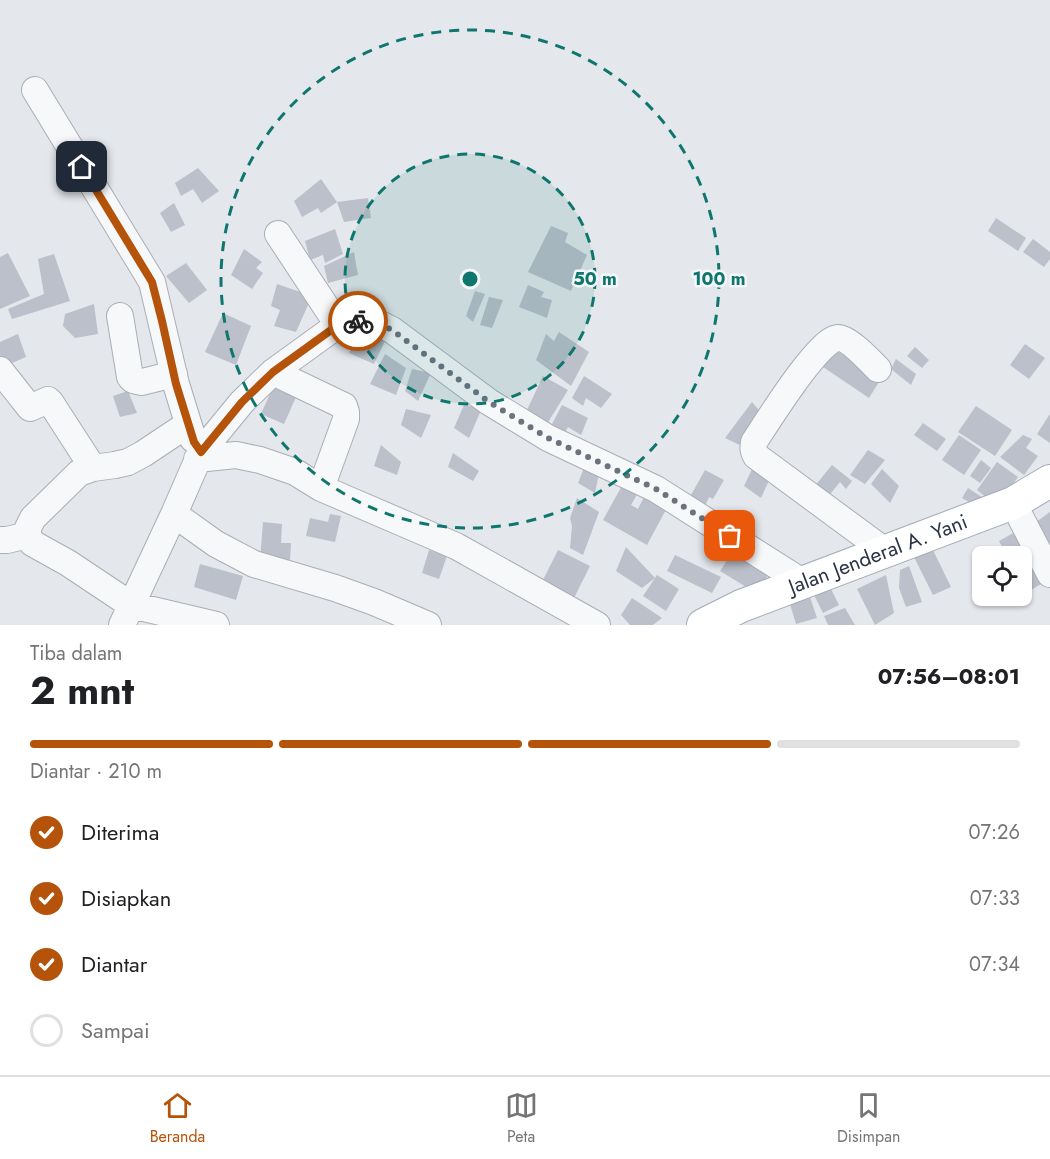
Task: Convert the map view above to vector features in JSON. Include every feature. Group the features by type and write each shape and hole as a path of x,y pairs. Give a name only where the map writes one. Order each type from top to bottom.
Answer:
{"main road":[{"name":"Jalan Jenderal A. Yani","path":"704,625 743,616 804,583 1014,504 1050,481"}],"street":[{"path":"35,90 152,282 174,374 194,441 174,514 127,615"},
{"path":"278,234 338,325"},
{"path":"158,307 111,316 130,377 133,380 142,382 174,374"},
{"path":"216,625 127,615 68,563 32,543 28,535 28,528 33,518 79,473 93,468 128,462 142,454 194,441 242,402 273,372 338,325 360,320 378,323 392,330 489,402 548,438 656,489 804,583"},
{"path":"878,369 848,341 833,339 805,368 780,403 754,442 753,453 885,551"},
{"path":"0,370 28,407 32,408 48,400 51,403 93,468"},
{"path":"273,372 344,406 346,419 321,488"},
{"path":"194,441 296,472 321,488 456,546 597,625"},
{"path":"1014,504 1050,574"},
{"path":"174,514 216,544 254,564 336,588 375,614 428,625"},
{"path":"0,540 28,535"}],"building":[{"path":"198,168 219,191 202,203 193,189 181,196 175,183"},
{"path":"321,179 337,202 321,213 318,208 302,217 294,201"},
{"path":"368,198 371,218 344,222 337,202"},
{"path":"174,203 185,225 171,232 160,213"},
{"path":"996,218 1026,238 1018,251 988,231"},
{"path":"551,226 568,233 565,242 587,255 571,291 528,272"},
{"path":"335,229 343,254 325,263 323,255 310,260 305,241"},
{"path":"1033,239 1050,252 1050,259 1044,267 1023,252"},
{"path":"244,249 262,262 256,268 263,273 252,289 231,275"},
{"path":"354,252 358,275 328,283 324,266"},
{"path":"8,253 30,296 0,309 0,257"},
{"path":"54,254 70,301 12,319 8,309 44,294 38,259"},
{"path":"186,263 207,290 189,303 166,276"},
{"path":"277,284 312,296 296,332 274,326 280,310 271,306"},
{"path":"528,285 544,292 541,297 552,300 547,318 519,307"},
{"path":"475,291 485,294 473,322 466,316"},
{"path":"489,297 503,300 492,328 480,325"},
{"path":"94,304 98,334 75,338 63,326 65,314"},
{"path":"223,313 251,326 236,365 205,352"},
{"path":"361,327 386,339 374,364 349,353"},
{"path":"559,332 589,352 571,386 536,360 546,334 554,341"},
{"path":"18,334 26,357 0,368 0,342"},
{"path":"1025,344 1045,358 1029,379 1010,365"},
{"path":"915,347 929,360 922,368 907,356"},
{"path":"833,348 879,382 869,398 823,367"},
{"path":"385,354 406,368 396,395 370,384"},
{"path":"896,359 916,374 911,385 891,369"},
{"path":"412,369 431,373 418,401 405,391"},
{"path":"543,376 568,390 547,424 526,412"},
{"path":"584,376 612,394 601,408 586,398 583,406 572,398"},
{"path":"273,387 296,397 284,424 261,414"},
{"path":"128,391 137,413 120,417 113,396"},
{"path":"752,402 764,416 746,448 725,438"},
{"path":"464,405 482,408 469,438 454,428"},
{"path":"562,405 588,418 581,435 568,427 563,436 550,428"},
{"path":"976,406 1012,430 995,456 958,432"},
{"path":"406,409 431,415 421,438 401,425"},
{"path":"1050,414 1050,443 1037,434"},
{"path":"923,423 946,439 937,451 914,435"},
{"path":"959,435 981,450 964,475 942,460"},
{"path":"1023,435 1032,439 1026,448 1038,456 1024,475 1000,457"},
{"path":"381,445 401,462 397,475 374,466"},
{"path":"868,450 885,460 865,484 850,475"},
{"path":"453,453 479,471 473,481 448,467"},
{"path":"587,460 600,468 595,493 578,483"},
{"path":"981,460 991,468 980,483 970,476"},
{"path":"997,462 1018,477 1001,501 992,502 977,490"},
{"path":"754,465 771,476 761,498 744,486"},
{"path":"832,465 852,481 846,489 840,482 827,498 814,487"},
{"path":"882,469 899,486 890,503 871,484"},
{"path":"705,470 724,480 713,499 709,497 705,506 691,495"},
{"path":"624,482 639,491 631,505 638,509 647,491 669,504 647,545 603,520"},
{"path":"968,488 988,501 979,508 962,498"},
{"path":"577,498 599,512 583,555 570,548 572,526 570,518"},
{"path":"1050,512 1050,557 1029,527"},
{"path":"330,514 341,516 335,542 306,536 310,518 328,522"},
{"path":"263,522 282,524 281,543 291,543 290,562 260,560"},
{"path":"1017,531 1031,546 1002,546 999,541"},
{"path":"626,547 655,578 642,588 616,571"},
{"path":"735,548 771,571 756,593 720,571"},
{"path":"932,548 951,587 933,595 914,557"},
{"path":"429,550 447,556 439,579 422,573"},
{"path":"558,550 590,566 573,600 541,584"},
{"path":"675,555 721,577 712,593 667,571"},
{"path":"1036,555 1050,579 1032,589 1032,557"},
{"path":"200,564 243,576 236,600 194,587"},
{"path":"909,566 922,602 906,607 899,588 900,570"},
{"path":"657,575 679,589 666,611 643,596"},
{"path":"886,575 894,613 875,625 857,589"},
{"path":"829,585 839,605 823,613 813,593"},
{"path":"809,594 817,618 796,624 790,604"},
{"path":"632,598 662,618 653,625 630,625 621,615"},
{"path":"845,608 855,625 828,625 824,616"}],"way so far":[{"path":"358,321 378,323 392,330 489,402 548,438 656,489 730,536"}],"route":[{"path":"82,167 152,282 176,384 194,442 201,452 242,402 273,372 338,325 358,321"}]}
